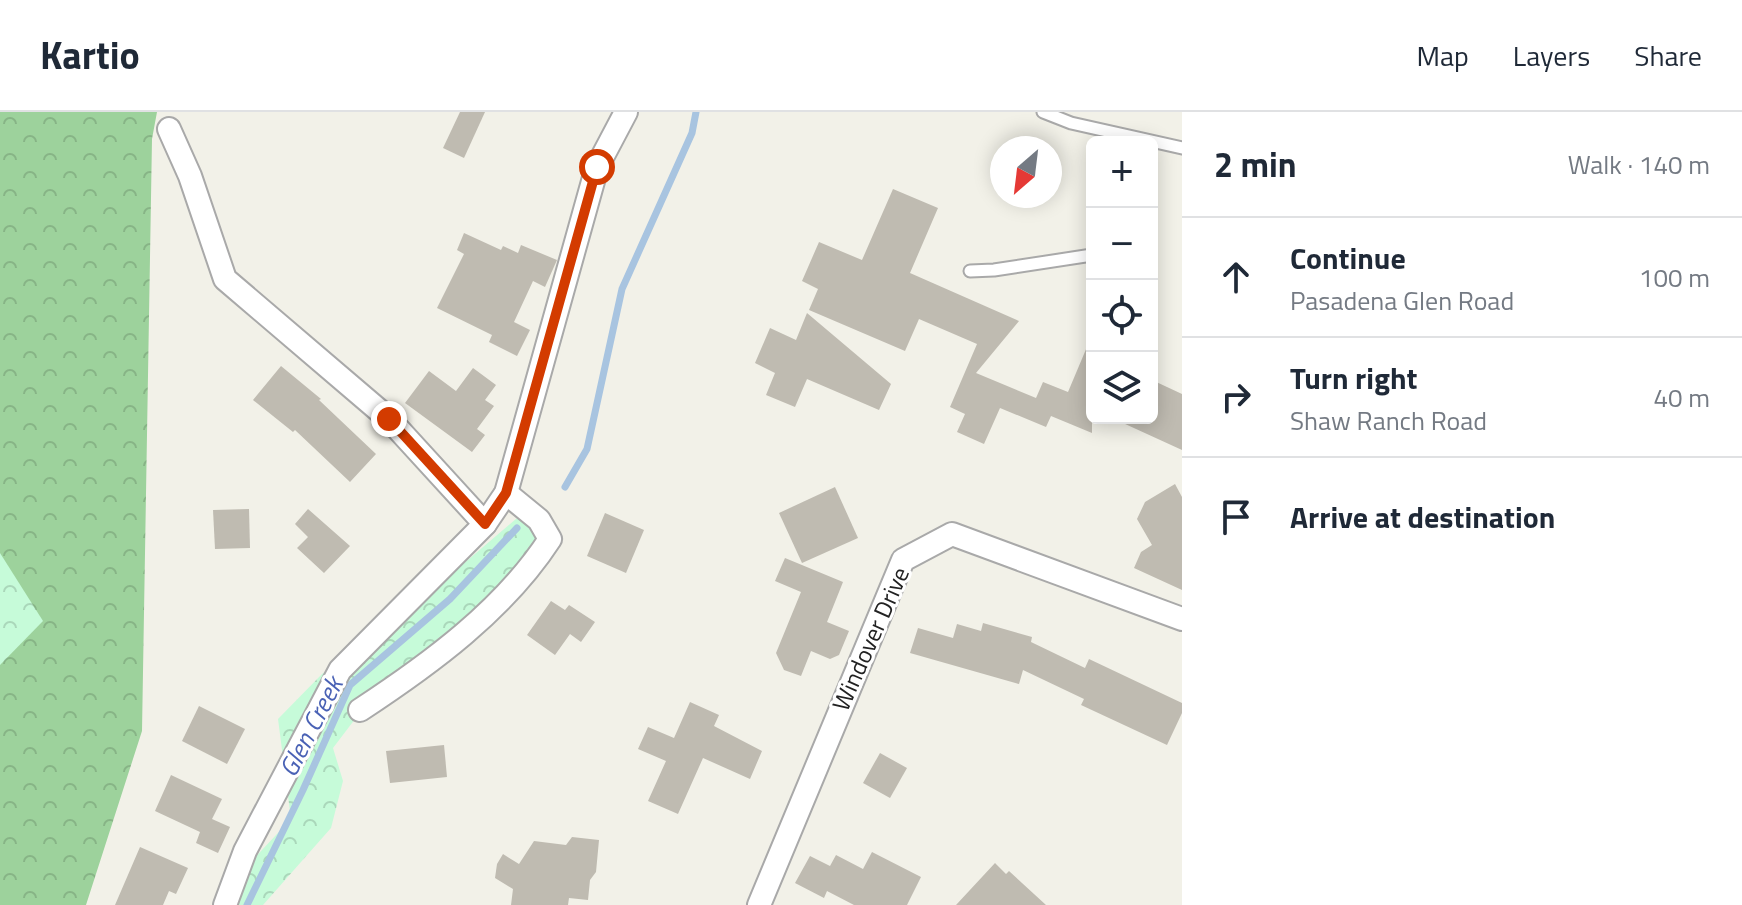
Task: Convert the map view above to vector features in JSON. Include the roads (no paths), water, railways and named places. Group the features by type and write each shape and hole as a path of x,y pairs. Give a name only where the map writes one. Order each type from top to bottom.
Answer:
{"street":[{"path":"225,905 245,851 340,670 485,524 506,493 597,167 626,112"},
{"path":"169,129 190,176 225,279 389,419 485,524"},
{"path":"360,710 420,671 485,614 537,559 550,539 539,520 506,493"},
{"name":"Windover Drive","path":"759,905 903,560 952,534 1182,619"}],"lane":[{"path":"1043,112 1071,123 1130,136"},
{"path":"1158,142 1182,148"},
{"path":"970,271 1086,256"}],"waterway":[{"name":"Glen Creek","path":"565,487 587,449 622,289 692,133 696,112"},
{"name":"Glen Creek","path":"247,905 350,685 450,599 517,528"}]}
